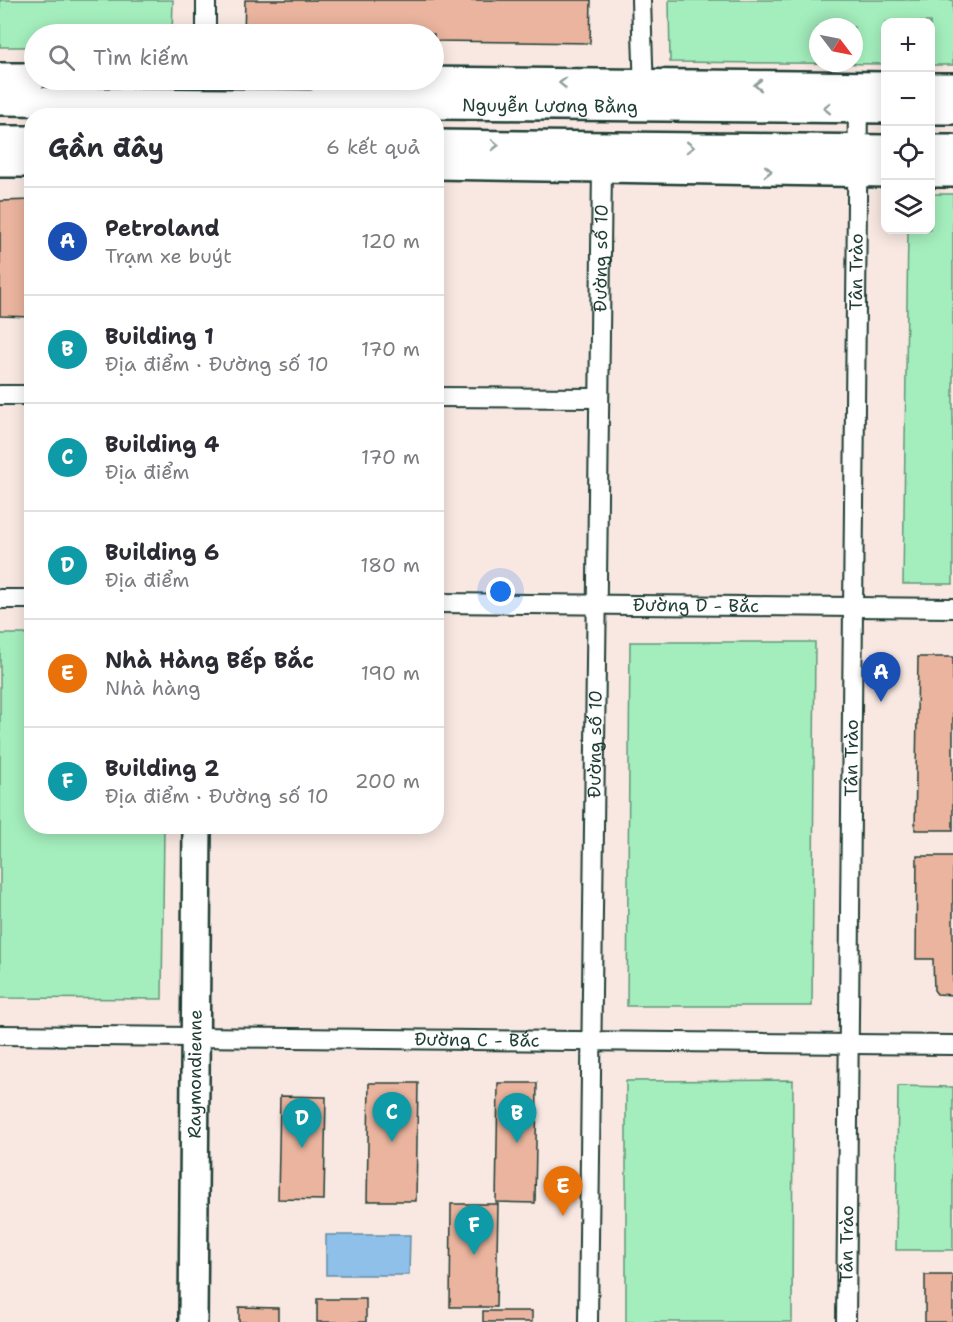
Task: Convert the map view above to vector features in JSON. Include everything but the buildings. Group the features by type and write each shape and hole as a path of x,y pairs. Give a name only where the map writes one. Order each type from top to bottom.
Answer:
{"main road":[{"path":"0,77 24,77"},
{"name":"Nguyễn Lương Bằng","path":"444,85 644,94"},
{"path":"935,87 953,87"},
{"name":"Nguyễn Lương Bằng","path":"0,101 644,94 858,97 881,88"},
{"name":"Nguyễn Lương Bằng","path":"858,97 881,107"},
{"path":"935,110 953,110"},
{"path":"0,140 24,140"},
{"path":"444,144 857,161 881,171"},
{"path":"935,149 953,149"},
{"path":"444,165 602,168 857,161 881,150"},
{"path":"0,163 24,163"},
{"path":"935,173 953,173"},
{"name":"Raymondienne","path":"193,1322 198,834"}],"street":[{"path":"206,0 206,24"},
{"path":"641,0 644,94"},
{"name":"Tân Trào","path":"846,1322 858,97"},
{"name":"Đường số 10","path":"588,1322 602,168"},
{"path":"0,395 24,395"},
{"path":"444,397 599,398"},
{"path":"0,599 24,599"},
{"name":"Đường D - Bắc","path":"444,603 953,608"},
{"name":"Đường C - Bắc","path":"0,1035 195,1035 849,1046 953,1045"}],"green space":[{"path":"0,0 173,0 172,24 24,24 24,47 0,47"},
{"path":"669,0 953,0 953,65 935,65 935,18 881,18 881,64 863,64 863,18 809,18 809,63 670,62"},
{"path":"935,194 953,194 953,584 903,584 908,234 935,234"},
{"path":"0,634 24,634 24,834 164,834 162,999 0,998"},
{"path":"630,642 815,642 812,1006 627,1006"},
{"path":"793,1080 792,1322 626,1322 626,1081"},
{"path":"898,1086 953,1087 953,1250 896,1250"}],"water":[{"path":"326,1235 410,1235 409,1275 326,1275"}],"place":[{"name":"Petroland","path":"881,702"},
{"name":"Building 4","path":"392,1142"},
{"name":"Building 1","path":"517,1143"},
{"name":"Building 6","path":"302,1148"},
{"name":"Nhà Hàng Bếp Bắc","path":"563,1216"},
{"name":"Building 2","path":"474,1255"}]}
